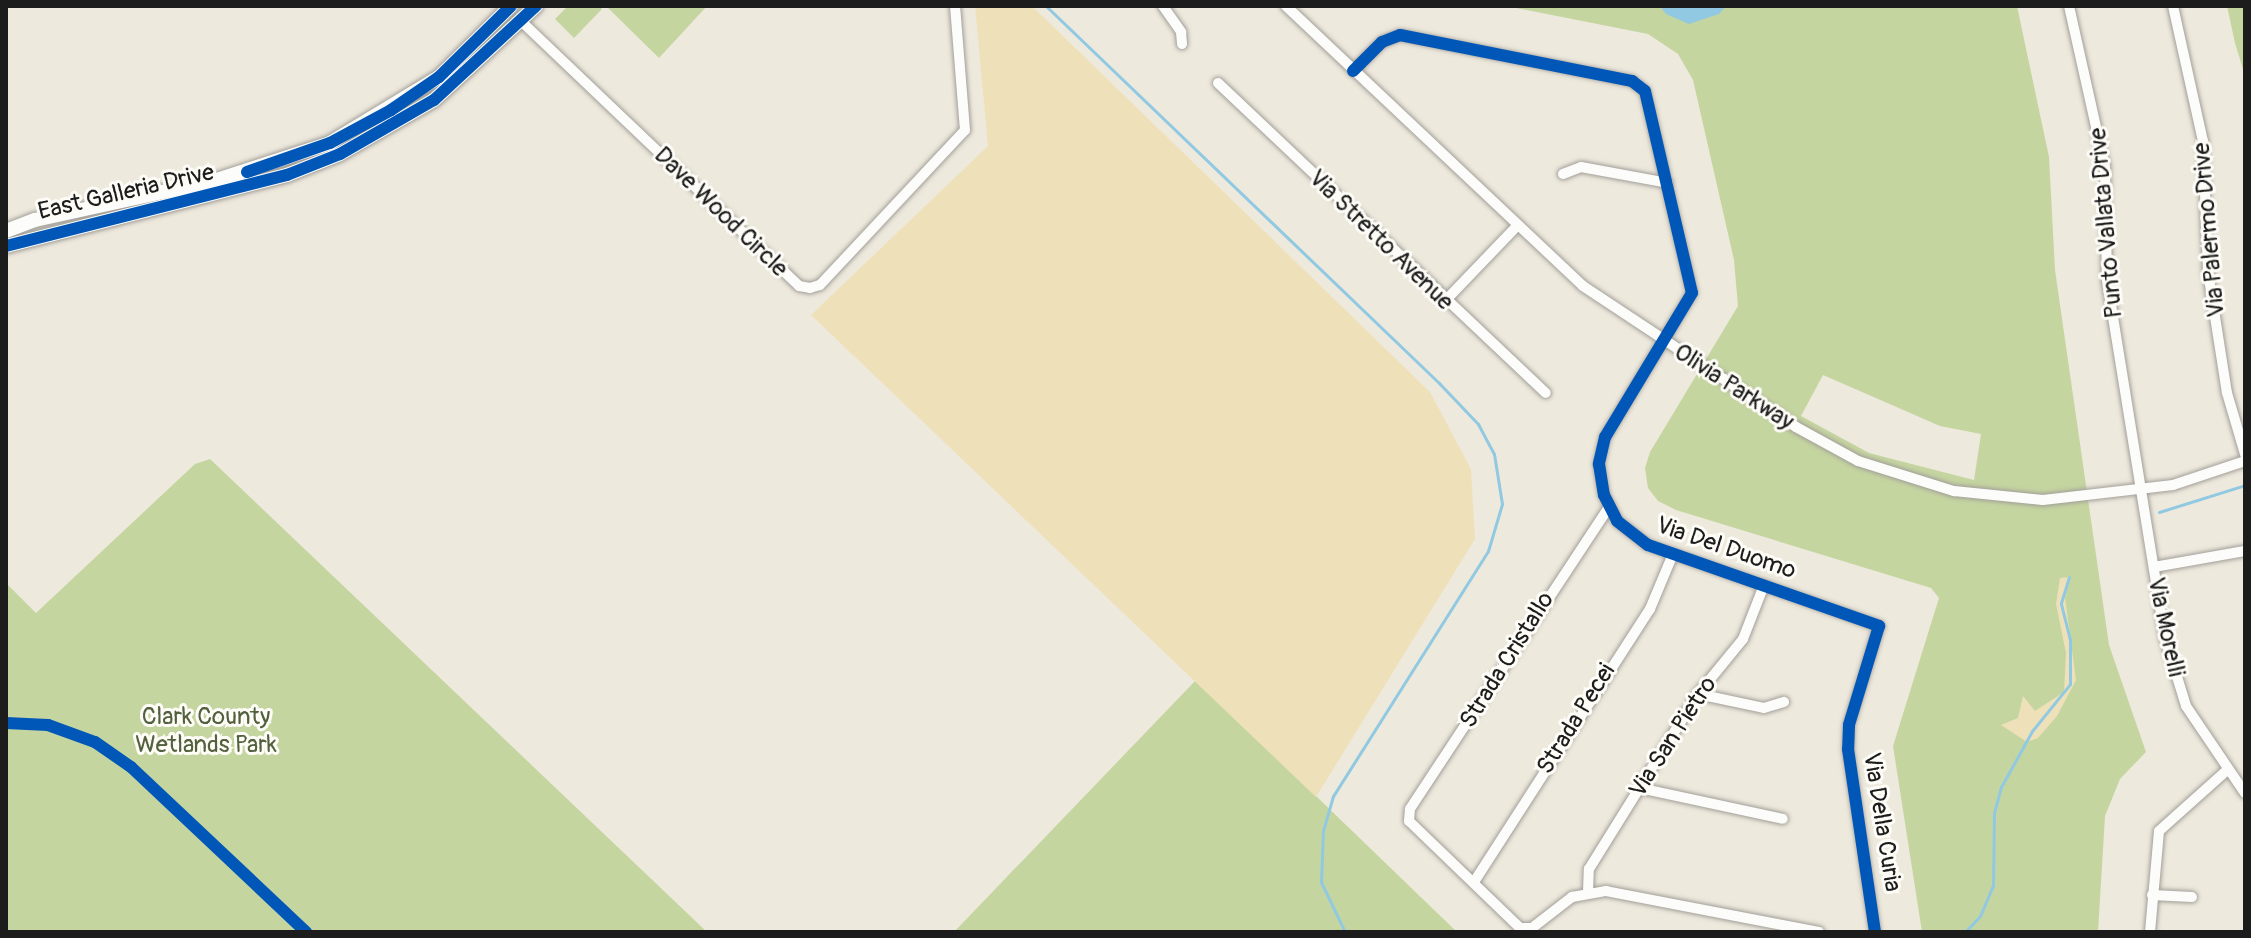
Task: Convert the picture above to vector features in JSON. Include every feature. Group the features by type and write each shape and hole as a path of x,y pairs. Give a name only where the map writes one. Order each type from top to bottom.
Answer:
{"main road":[{"name":"East Galleria Drive","path":"6,231 35,220 217,180 330,143 439,77 484,36 511,6"},
{"name":"East Galleria Drive","path":"6,246 32,235 287,175 340,154 434,100 536,6"},
{"path":"484,36 522,22"}],"street":[{"name":"Dave Wood Circle","path":"522,22 799,286 810,288 820,285 965,130 955,6"},
{"path":"1163,6 1181,32 1182,44"},
{"name":"Olivia Parkway","path":"1286,6 1583,286 1826,445 1919,482 2031,500 2143,489 2198,479 2245,461"},
{"name":"Punto Vallata Drive","path":"2069,6 2105,167 2107,280 2143,489"},
{"name":"Via Palermo Drive","path":"2173,6 2203,141 2208,272 2227,393 2245,454"},
{"name":"Via Del Duomo","path":"1353,71 1382,42 1400,35 1632,81 1649,98 1692,286 1690,300 1601,449 1600,480 1609,507 1636,538 1673,554 1879,626"},
{"name":"Via Stretto Avenue","path":"1218,83 1445,301 1546,393"},
{"path":"1563,174 1581,167 1668,183"},
{"path":"1445,301 1517,226"},
{"name":"Via Morelli","path":"2143,489 2173,675 2226,771 2245,793"},
{"name":"Strada Cristallo","path":"1474,882 1407,815 1609,507"},
{"path":"2154,567 2245,551"},
{"name":"Strada Pecei","path":"1474,882 1650,609 1673,554"},
{"name":"Via San Pietro","path":"1588,892 1589,869 1698,694 1743,639 1764,585"},
{"name":"Via Della Curia","path":"1875,932 1848,749 1849,725 1879,626"},
{"path":"1698,694 1764,708 1784,702"},
{"path":"2150,932 2159,831 2226,771"},
{"path":"1639,788 1783,819"},
{"path":"1474,882 1520,928 1532,928 1559,905 1588,892 1622,892 1819,932"},
{"path":"2152,895 2192,897"}],"green space":[{"path":"568,6 599,6 602,9 574,38 555,19"},
{"path":"606,6 707,6 659,58"},
{"path":"1506,6 2017,6 2049,157 2055,270 2109,645 2146,752 2120,779 2105,816 2098,932 1922,932 1893,746 1939,598 1931,588 1676,510 1658,501 1648,488 1645,468 1650,452 1738,306 1734,260 1693,80 1678,54 1648,34","holes":["1823,375 1940,426 1981,434 1974,480 1869,453 1801,416"]},
{"path":"2227,6 2245,6 2245,76 2235,43"},
{"name":"Clark County Wetlands Park","path":"210,459 707,932 6,932 6,583 36,613 195,464"},
{"path":"1196,680 1346,825 1457,932 954,932"}],"sand":[{"path":"975,6 1032,6 1430,392 1471,469 1475,539 1316,797 811,315 988,146"},
{"path":"2070,577 2065,598 2076,680 2057,716 2038,738 2027,742 2001,725 2018,718 2023,696 2035,711 2064,692 2066,653 2056,604 2060,578"}],"water":[{"path":"1660,6 1726,6 1719,14 1689,24 1666,14"}],"waterway":[{"path":"1046,6 1439,383 1478,424 1494,454 1502,504 1488,551 1333,796 1323,830 1321,882 1345,932"},
{"path":"2159,512 2245,485"},
{"path":"1965,932 1980,916 1993,886 1994,813 2001,787 2032,731 2070,684 2070,640 2061,603 2069,577"}],"cycle path":[{"path":"247,172 330,143 391,110 439,77 511,6"},
{"path":"6,246 287,175 340,154 434,100 536,6"},
{"path":"1353,71 1382,42 1400,35 1632,81 1645,91 1692,293 1605,437 1599,464 1604,495 1617,521 1648,545 1879,626 1849,725 1848,749 1875,932"},
{"path":"6,723 48,725 95,742 131,767 306,932"}]}
